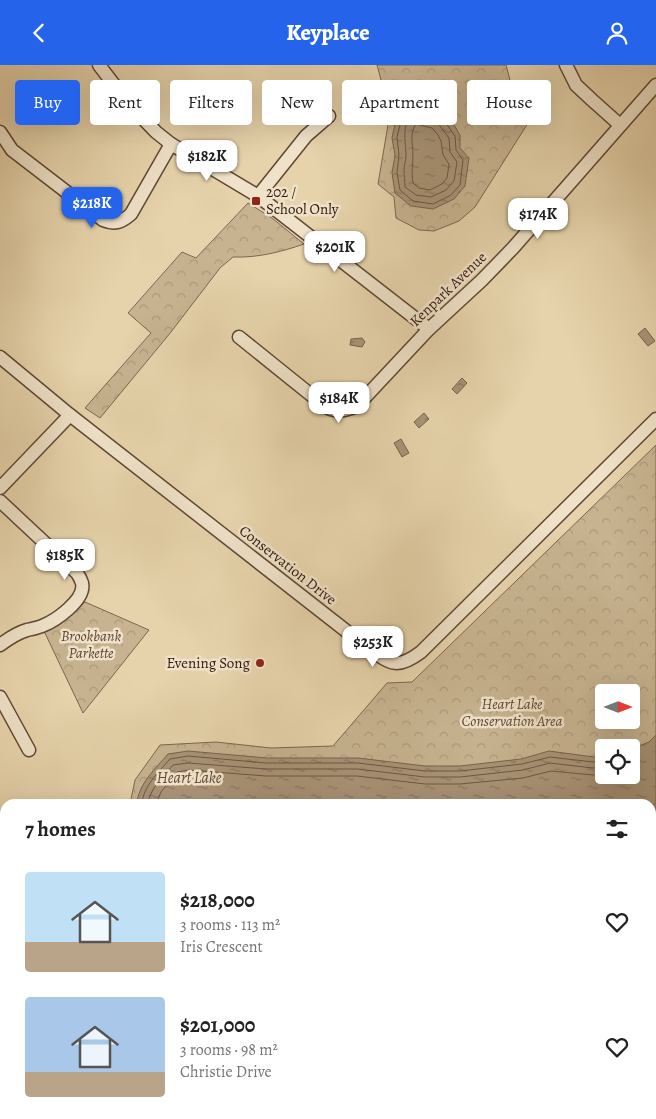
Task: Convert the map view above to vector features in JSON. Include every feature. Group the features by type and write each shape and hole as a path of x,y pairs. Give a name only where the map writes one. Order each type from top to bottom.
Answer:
{"street":[{"path":"99,65 128,103 156,132 171,144 258,196 429,329"},
{"path":"566,65 576,85 620,125"},
{"name":"Kenpark Avenue","path":"239,337 326,407 335,411 348,410 356,406 429,329 482,280 513,247 656,85"},
{"path":"258,196 306,136 319,125"},
{"path":"0,132 12,150 103,220 110,223 117,223 131,214 171,144"},
{"name":"Conservation Drive","path":"0,357 70,415 368,648 386,661 400,664 421,652 656,419"},
{"path":"0,488 70,415"},
{"path":"0,501 77,573 83,585 77,600 56,619 43,626 11,637 0,645"},
{"path":"0,697 29,750"}],"green space":[{"path":"377,65 506,65 510,80 467,80 467,125 527,125 475,207 459,221 434,231 419,230 396,218 394,197 378,184 388,125 457,125 457,80 381,80"},
{"path":"248,203 272,218 304,244 269,254 233,257 220,268 171,332 100,418 85,408 151,333 128,313 182,252 196,258"},
{"name":"Heart Lake Conservation Area","path":"656,445 656,799 131,799 135,780 160,745 216,742 271,748 333,746 387,683 412,682"},
{"name":"Brookbank Parkette","path":"85,602 149,630 83,713 44,631 55,627"}],"water":[{"path":"395,125 454,125 460,135 460,148 469,158 465,186 454,199 433,209 411,206 395,193 392,173 395,155 392,138"},
{"path":"645,328 655,341 648,346 638,334"},
{"path":"362,338 365,342 362,347 350,345 351,339"},
{"path":"462,378 467,383 457,394 452,389"},
{"path":"424,413 429,419 419,428 414,422"},
{"path":"401,439 409,453 402,457 394,443"},
{"name":"Heart Lake","path":"656,735 656,799 138,799 144,783 168,754 188,751 267,758 358,758 425,766 460,766 521,759 549,751 595,757 595,784 640,784 640,746 649,742"}],"place":[{"name":"202 / School Only","path":"256,201"},
{"name":"Evening Song","path":"260,663"}]}
